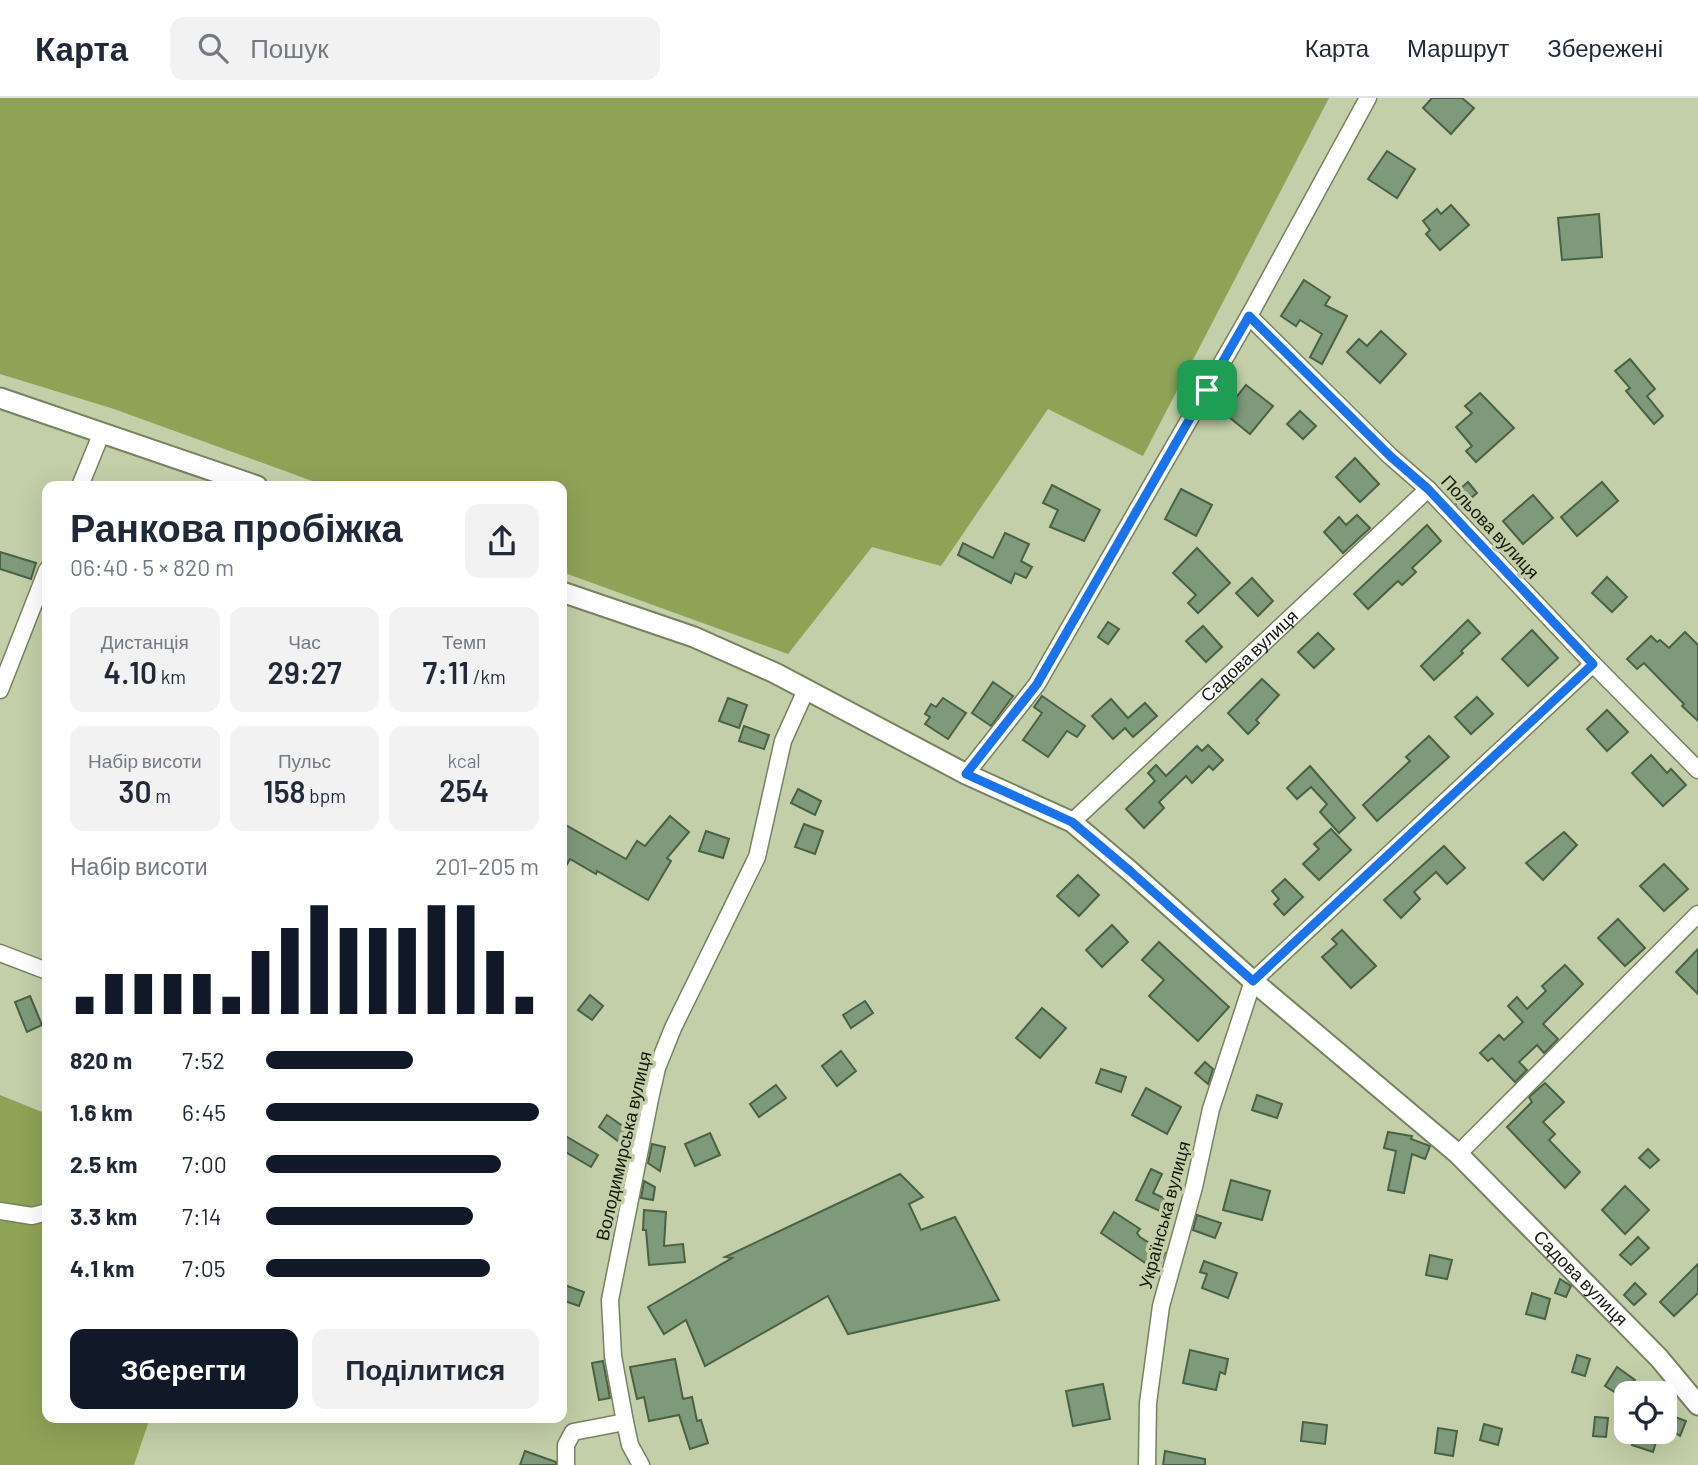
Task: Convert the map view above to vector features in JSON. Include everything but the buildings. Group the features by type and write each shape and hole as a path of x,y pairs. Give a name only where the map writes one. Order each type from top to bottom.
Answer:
{"street":[{"path":"966,774 1037,684 1249,316 1368,98"},
{"name":"Польова вулиця","path":"1249,316 1390,456 1428,489 1593,664 1698,770"},
{"path":"0,398 243,481"},
{"path":"82,481 102,432"},
{"name":"Садова вулиця","path":"1072,822 1428,489"},
{"path":"0,690 42,583"},
{"name":"Садова вулиця","path":"567,594 694,637 775,673 966,774 1072,822 1253,981 1458,1154 1659,1358 1698,1405"},
{"path":"1253,981 1593,664"},
{"name":"Володимирська вулиця","path":"641,1465 630,1445 625,1422 613,1356 610,1300 657,1068 673,1028 757,857 783,741 806,690"},
{"path":"1458,1154 1698,914"},
{"path":"0,953 42,969"},
{"name":"Українська вулиця","path":"1147,1465 1147,1403 1161,1306 1194,1187 1211,1109 1253,981"},
{"path":"0,1211 32,1216 42,1213"},
{"path":"566,1465 565,1444 573,1432 625,1422"}],"green space":[{"path":"0,98 1329,98 1143,456 1048,409 941,566 872,547 788,654 567,574 567,481 312,481 114,409 0,374"},
{"path":"0,1095 42,1112 42,1423 148,1423 134,1465 0,1465"}],"route":[{"path":"1249,316 1390,456 1428,489 1593,664 1253,981 1072,822 966,774 1037,684 1207,390 1249,316"}]}
